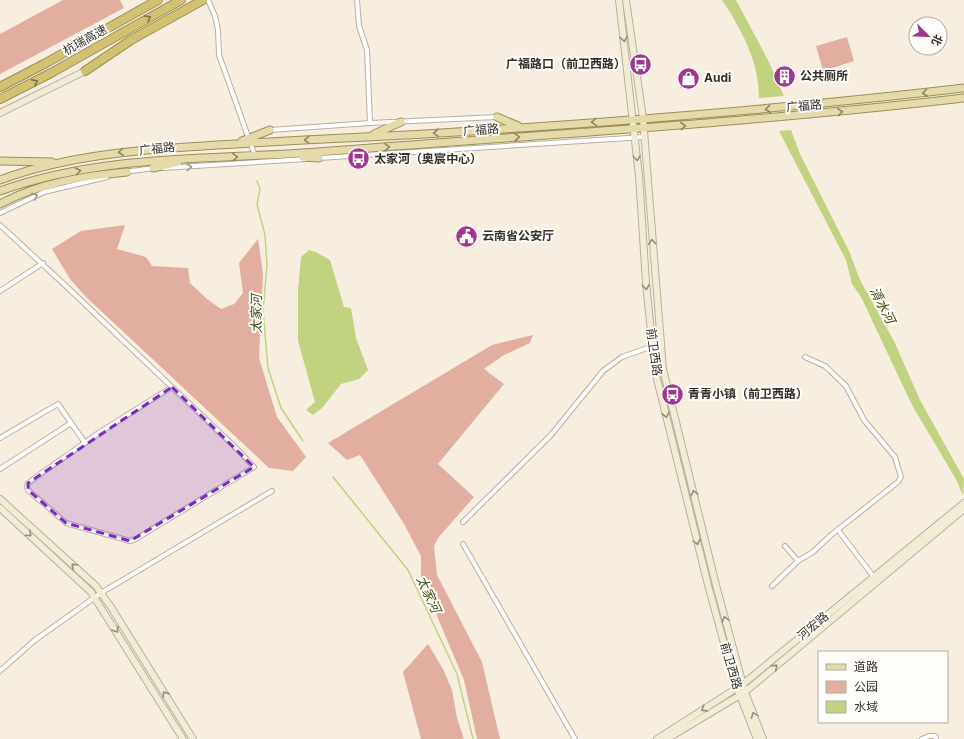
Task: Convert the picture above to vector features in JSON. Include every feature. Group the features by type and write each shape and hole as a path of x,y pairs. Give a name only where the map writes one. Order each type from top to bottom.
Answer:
{"highway":[{"name":"杭瑞高速","path":"0,87 52,60 158,0"},
{"name":"杭瑞高速","path":"0,99 51,73 181,0"},
{"path":"85,71 131,40 203,0"}],"main road":[{"name":"前卫西路","path":"619,0 639,176 646,283 656,371 708,585 737,688 742,694 763,739"},
{"name":"前卫西路","path":"626,0 643,118 663,369 714,578 743,684 742,694 756,739"},
{"path":"0,113 85,71"},
{"name":"广福路","path":"0,180 57,162 116,153 171,147 236,144 250,141 520,127 729,112 964,88"},
{"name":"广福路","path":"0,191 38,178 85,169 152,160 279,155 634,128 713,124 871,109 964,98"},
{"path":"497,117 520,127"},
{"path":"369,136 401,122"},
{"path":"250,141 270,130"},
{"path":"279,155 319,158"},
{"path":"153,168 188,158"},
{"path":"0,161 57,162"},
{"path":"0,204 42,187 87,176 127,172"},
{"path":"0,499 89,580 101,593 193,739"},
{"name":"河宏路","path":"657,739 743,684 873,576 964,505"},
{"name":"河宏路","path":"668,739 742,694 964,505"},
{"path":"0,508 79,580 95,598 183,739"},
{"path":"170,717 177,713"}],"street":[{"path":"208,0 215,16 218,30 219,55 255,156"},
{"path":"357,0 359,26 367,50 370,123"},
{"path":"270,130 370,123 497,117"},
{"path":"0,213 44,192 127,172 153,168 644,136"},
{"path":"0,225 42,263 172,387 254,467 134,540 123,541 66,523 28,490 28,483 85,443 172,387"},
{"path":"0,291 42,263"},
{"path":"463,522 551,435 603,372 622,356 653,346"},
{"path":"772,586 798,561 813,552 830,535 898,482 901,477 895,457 864,420 846,386 824,366 805,357"},
{"path":"0,438 58,404 85,443"},
{"path":"0,469 71,423"},
{"path":"0,672 35,640 101,593 272,491"},
{"path":"838,530 873,576"},
{"path":"463,544 575,739"},
{"path":"785,546 798,561"},
{"path":"922,739 929,736 935,736 936,739"}],"highlighted area":[{"path":"172,387 254,467 130,541 66,523 28,490 28,483"}],"green space":[{"path":"63,0 120,0 124,8 0,74 0,34"},
{"path":"847,37 854,61 823,71 816,46"},
{"path":"125,225 117,249 146,257 152,266 188,268 190,283 207,299 221,309 234,304 243,293 239,263 258,239 263,273 259,358 277,417 306,457 293,471 269,468 86,297 70,279 52,249 81,231"},
{"path":"533,335 530,343 504,355 484,369 504,384 438,464 474,497 438,538 434,546 437,575 482,662 500,739 477,739 464,680 421,578 421,556 404,524 360,455 347,460 328,443 492,345"},
{"path":"428,644 443,669 452,690 457,718 464,739 421,739 403,672"}],"water":[{"path":"722,0 736,0 767,58 784,96 759,98 753,59 736,23"},
{"path":"791,130 800,154 849,251 860,280 894,341 920,400 964,479 963,496 957,481 912,405 861,297 852,284 846,260 779,131"},
{"path":"309,250 316,252 330,260 344,307 351,308 356,338 368,370 359,379 341,384 323,407 313,415 306,410 315,402 298,341 298,290 301,257"}],"waterway":[{"name":"太家河","path":"257,181 260,189 257,204 265,235 267,265 263,311 268,368 281,408 303,441"},
{"name":"太家河","path":"333,477 408,570 457,674 473,739"}],"place":[{"name":"广福路口（前卫西路）","path":"641,64"},
{"name":"公共厕所","path":"785,76"},
{"name":"Audi","path":"689,78"},
{"name":"太家河（奥宸中心）","path":"359,159"},
{"name":"云南省公安厅","path":"467,236"},
{"name":"青青小镇（前卫西路）","path":"673,394"}],"water label":[{"name":"清水河","path":"883,305"}]}
